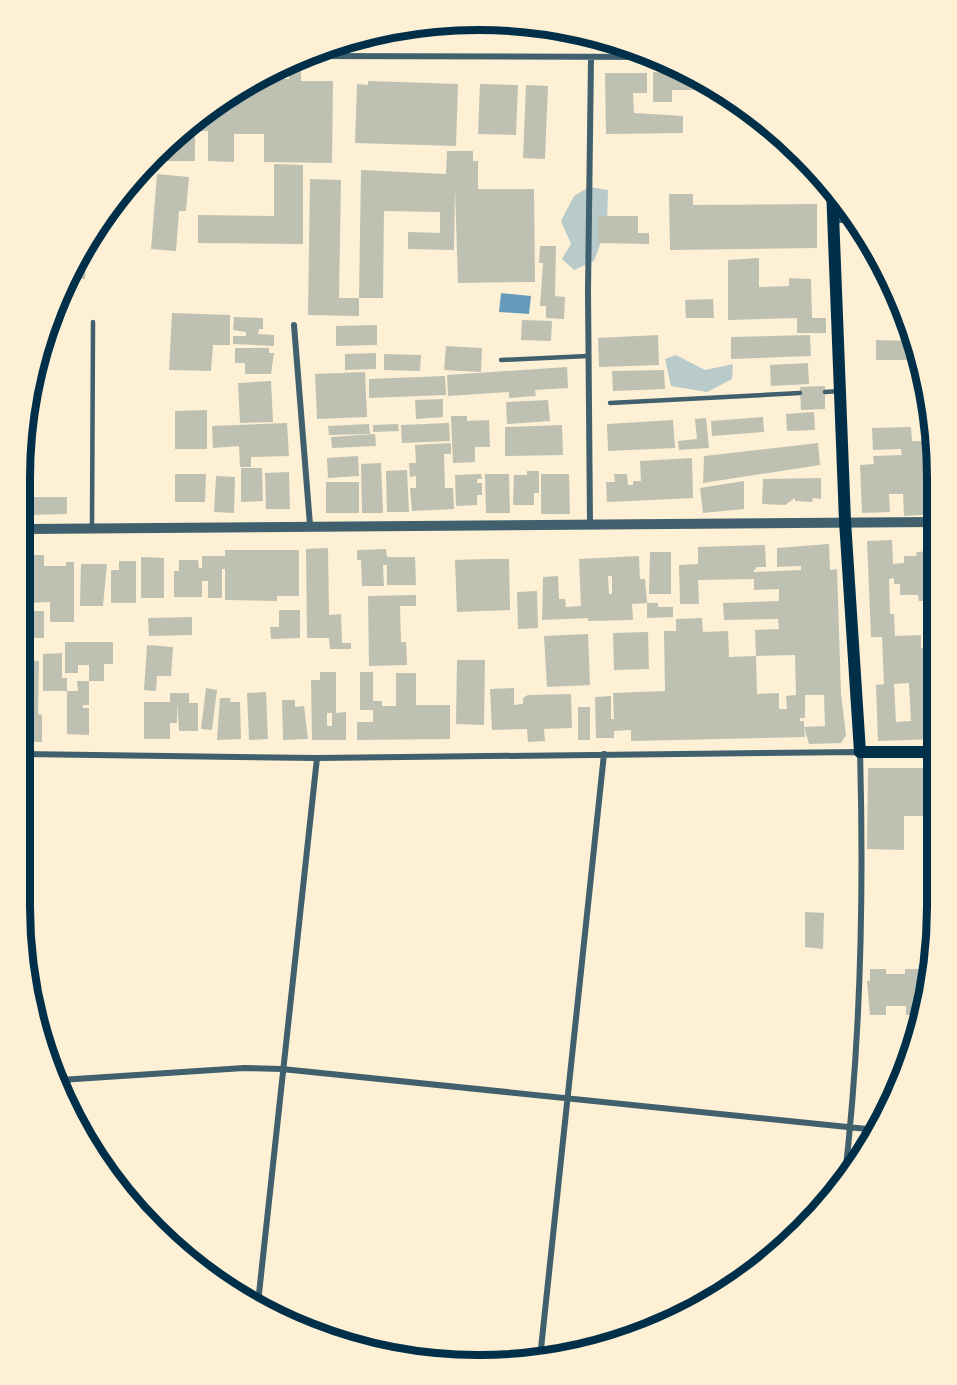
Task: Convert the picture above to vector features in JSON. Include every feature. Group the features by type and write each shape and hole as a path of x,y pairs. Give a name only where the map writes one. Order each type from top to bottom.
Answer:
{"main road":[{"path":"832,203 845,522 860,752 927,752"}],"street":[{"path":"328,56 632,57"},
{"path":"590,524 588,356 591,58"},
{"path":"294,325 310,525"},
{"path":"30,529 927,522"},
{"path":"30,754 317,758 860,752 862,888 846,1163"},
{"path":"541,1350 604,754"},
{"path":"259,1297 317,758"},
{"path":"65,1080 244,1068 282,1069 868,1129"}],"lane":[{"path":"833,221 845,220"},
{"path":"92,528 93,322"},
{"path":"501,360 588,356"},
{"path":"825,392 840,391"},
{"path":"610,403 800,393"}],"shaded area":[{"path":"378,42 370,48 353,48"},
{"path":"589,187 608,190 607,226 594,261 574,270 562,259 571,244 561,221 574,196"},
{"path":"676,355 705,370 733,364 732,379 707,392 671,386 665,359"}],"water":[{"path":"501,293 531,296 529,314 499,312"}],"building":[{"path":"291,71 301,71 301,81 333,81 332,163 264,162 264,134 234,134 234,162 208,161 208,131 195,131 254,90 281,76 281,79 289,79 289,72"},
{"path":"653,72 669,72 703,90 672,90 672,102 653,102"},
{"path":"605,73 647,73 647,93 633,93 634,113 683,116 683,133 606,134"},
{"path":"368,81 458,84 456,146 355,143 357,84 368,85"},
{"path":"480,84 518,85 516,135 478,134"},
{"path":"526,85 548,86 545,159 523,158"},
{"path":"195,131 195,161 165,161 165,157"},
{"path":"447,151 473,151 473,161 478,161 478,189 534,189 535,282 458,283 455,189 454,250 408,249 408,232 440,233 440,212 384,211 383,298 359,298 361,170 446,174"},
{"path":"274,164 303,165 303,244 198,243 198,215 274,216"},
{"path":"157,174 189,177 186,211 179,211 176,251 151,249"},
{"path":"310,179 341,180 339,298 359,298 359,316 308,315"},
{"path":"669,194 693,194 693,205 817,204 817,248 670,250"},
{"path":"598,216 638,216 638,233 649,233 649,244 598,243"},
{"path":"540,246 556,246 555,296 565,297 564,319 546,318 546,306 540,306 543,263 539,263"},
{"path":"759,258 759,287 789,286 789,278 811,279 812,318 826,318 826,333 797,333 797,318 728,320 728,260"},
{"path":"86,262 85,279 77,278"},
{"path":"713,299 714,318 686,318 685,300"},
{"path":"172,313 230,315 230,345 213,345 211,371 169,370"},
{"path":"234,317 263,318 263,329 259,329 258,334 274,335 274,346 233,344 233,336 246,336 246,332 233,330"},
{"path":"522,320 552,321 551,341 521,340"},
{"path":"377,325 377,345 336,346 336,326"},
{"path":"658,335 659,365 599,367 598,338"},
{"path":"810,335 811,356 731,359 731,337"},
{"path":"876,340 905,341 911,360 876,360"},
{"path":"446,346 482,348 481,372 444,370"},
{"path":"235,348 269,348 269,353 274,353 271,374 245,374 245,363 235,363"},
{"path":"376,353 376,369 345,370 345,354"},
{"path":"384,354 421,355 420,371 384,370"},
{"path":"808,363 809,384 771,386 770,365"},
{"path":"567,367 568,388 535,390 536,396 509,398 509,392 448,396 447,375"},
{"path":"664,370 665,389 613,391 612,371"},
{"path":"365,372 367,417 317,419 315,374"},
{"path":"445,376 446,395 369,398 369,379"},
{"path":"271,381 273,422 240,423 238,383"},
{"path":"825,386 825,409 801,410 800,387"},
{"path":"443,399 443,417 416,419 415,400"},
{"path":"548,400 550,421 507,424 506,402"},
{"path":"207,410 207,449 175,449 175,411"},
{"path":"814,412 815,430 787,431 786,414"},
{"path":"451,416 467,416 467,421 489,420 490,447 475,447 475,462 453,463"},
{"path":"763,417 764,432 712,436 711,421"},
{"path":"706,418 709,448 679,450 678,441 697,439 695,419"},
{"path":"673,420 675,448 608,451 607,424"},
{"path":"287,423 289,456 251,457 251,467 240,467 239,446 213,448 212,426"},
{"path":"449,423 450,441 402,443 401,425"},
{"path":"369,424 370,434 329,435 328,426"},
{"path":"398,424 399,431 373,432 373,425"},
{"path":"562,425 563,455 505,456 505,427"},
{"path":"911,427 912,441 925,441 924,432 926,449 927,478 927,514 904,516 903,494 889,494 890,512 862,513 860,465 874,464 873,456 902,455 901,449 873,450 872,428"},
{"path":"375,434 376,446 332,448 331,437"},
{"path":"451,443 451,454 444,454 445,488 453,488 454,509 412,511 410,488 416,488 416,476 410,477 409,463 416,463 415,445"},
{"path":"818,443 820,465 703,483 704,456"},
{"path":"358,456 359,476 328,478 327,458"},
{"path":"692,458 693,498 607,502 606,482 615,482 614,474 627,474 628,485 633,485 633,481 641,481 640,461"},
{"path":"381,463 383,513 362,513 361,464"},
{"path":"241,468 262,468 263,501 241,502"},
{"path":"407,470 409,512 387,512 386,471"},
{"path":"527,471 539,471 539,493 534,493 534,505 513,505 514,475 527,475"},
{"path":"289,472 290,509 266,509 265,473"},
{"path":"175,474 206,474 205,502 175,502"},
{"path":"481,474 482,479 477,479 477,483 482,483 482,495 477,495 477,505 456,506 455,475"},
{"path":"485,474 509,474 510,513 486,513"},
{"path":"541,474 569,474 570,514 541,514"},
{"path":"216,476 235,477 234,513 214,512"},
{"path":"821,478 821,499 813,498 812,502 795,501 795,498 785,505 762,504 763,479"},
{"path":"744,481 744,509 703,513 700,488"},
{"path":"326,482 359,482 359,513 326,513"},
{"path":"30,497 67,497 67,514 30,515"},
{"path":"892,540 893,564 904,563 904,556 917,556 916,552 927,551 927,601 919,601 918,595 900,595 900,584 894,584 894,578 889,579 890,614 894,614 895,636 921,635 921,648 927,648 927,739 878,741 876,685 884,684 882,637 871,637 867,541","holes":["909,683 911,721 896,722 894,684"]},
{"path":"829,544 830,570 837,569 841,694 846,735 841,743 809,744 804,727 805,737 631,741 631,730 614,731 614,738 596,738 595,697 611,696 611,719 614,719 613,693 665,691 664,631 676,631 676,619 702,618 703,632 728,631 729,657 756,656 755,630 779,629 778,619 724,620 723,603 779,601 779,589 754,590 754,579 698,580 699,604 680,604 679,565 698,564 698,547 765,545 766,567 757,567 753,572 801,570 801,566 777,567 777,548","holes":["795,655 796,695 786,696 787,709 779,709 779,693 757,694 756,656","805,695 824,695 825,726 804,727 804,721 800,721 800,718 805,718"]},
{"path":"328,548 329,615 341,614 342,643 351,643 351,649 330,649 329,638 307,638 306,549"},
{"path":"386,549 387,557 415,557 416,585 387,585 387,565 383,565 384,586 362,586 361,560 357,560 357,550"},
{"path":"225,550 299,550 299,596 277,596 277,601 225,600 225,569 222,569 222,598 208,598 208,581 202,581 202,597 174,597 174,571 179,571 179,560 198,560 199,568 202,568 202,556 225,556"},
{"path":"650,552 671,552 671,594 649,594"},
{"path":"30,555 44,555 44,566 66,566 66,562 74,562 74,622 50,622 50,602 30,603"},
{"path":"639,556 640,579 645,579 647,603 632,604 633,620 588,621 588,618 542,620 543,577 558,576 559,599 565,599 566,607 581,606 579,559","holes":["608,576 612,576 612,594 609,594"]},
{"path":"141,557 164,558 164,598 141,598"},
{"path":"509,559 510,610 457,612 455,560"},
{"path":"119,561 136,561 136,603 111,603 111,570 119,570"},
{"path":"81,564 107,564 103,606 80,606"},
{"path":"537,591 538,628 518,629 517,592"},
{"path":"416,595 416,606 400,606 401,642 406,642 407,665 369,666 368,596"},
{"path":"647,603 658,603 658,607 673,607 673,617 647,618"},
{"path":"279,610 300,610 300,638 271,639 270,627 279,627"},
{"path":"30,611 44,611 44,638 30,638"},
{"path":"192,617 192,635 149,636 148,618"},
{"path":"648,632 649,669 614,670 613,633"},
{"path":"588,634 590,685 547,687 544,636"},
{"path":"65,642 113,642 113,664 104,664 104,681 89,681 89,665 78,665 78,673 65,673"},
{"path":"147,645 173,647 171,676 157,676 156,691 144,690"},
{"path":"62,653 62,678 67,678 67,691 43,691 43,654"},
{"path":"457,660 485,660 484,725 456,724"},
{"path":"30,661 39,661 38,714 42,715 42,742 30,742"},
{"path":"320,672 336,672 336,713 346,712 346,740 312,740 311,680 320,680","holes":["327,713 332,713 332,726 327,726"]},
{"path":"360,672 373,672 373,701 382,701 382,706 396,706 396,673 416,673 416,705 450,705 450,739 357,740 357,722 373,722 373,710 360,710"},
{"path":"77,681 89,681 89,705 83,705 83,708 89,708 89,735 67,734 67,691 78,691"},
{"path":"206,688 217,690 212,730 201,729"},
{"path":"514,688 514,705 523,704 523,698 528,695 571,694 572,728 544,729 545,741 528,742 527,729 492,730 490,689"},
{"path":"266,692 268,739 249,740 247,693"},
{"path":"170,693 189,693 189,703 198,703 198,731 179,731 177,703 177,723 170,723 170,739 144,739 144,702 170,702"},
{"path":"220,698 231,698 230,702 240,702 241,739 217,740"},
{"path":"282,700 295,700 295,707 304,706 308,739 283,740"},
{"path":"578,707 590,707 590,740 578,740"},
{"path":"868,768 927,768 927,816 904,816 904,850 867,849"},
{"path":"805,912 824,913 823,949 805,947"},
{"path":"870,969 886,969 886,974 905,974 905,969 919,969 920,980 914,1015 906,1015 906,1006 886,1006 886,1015 870,1015 867,981 870,981"}]}
